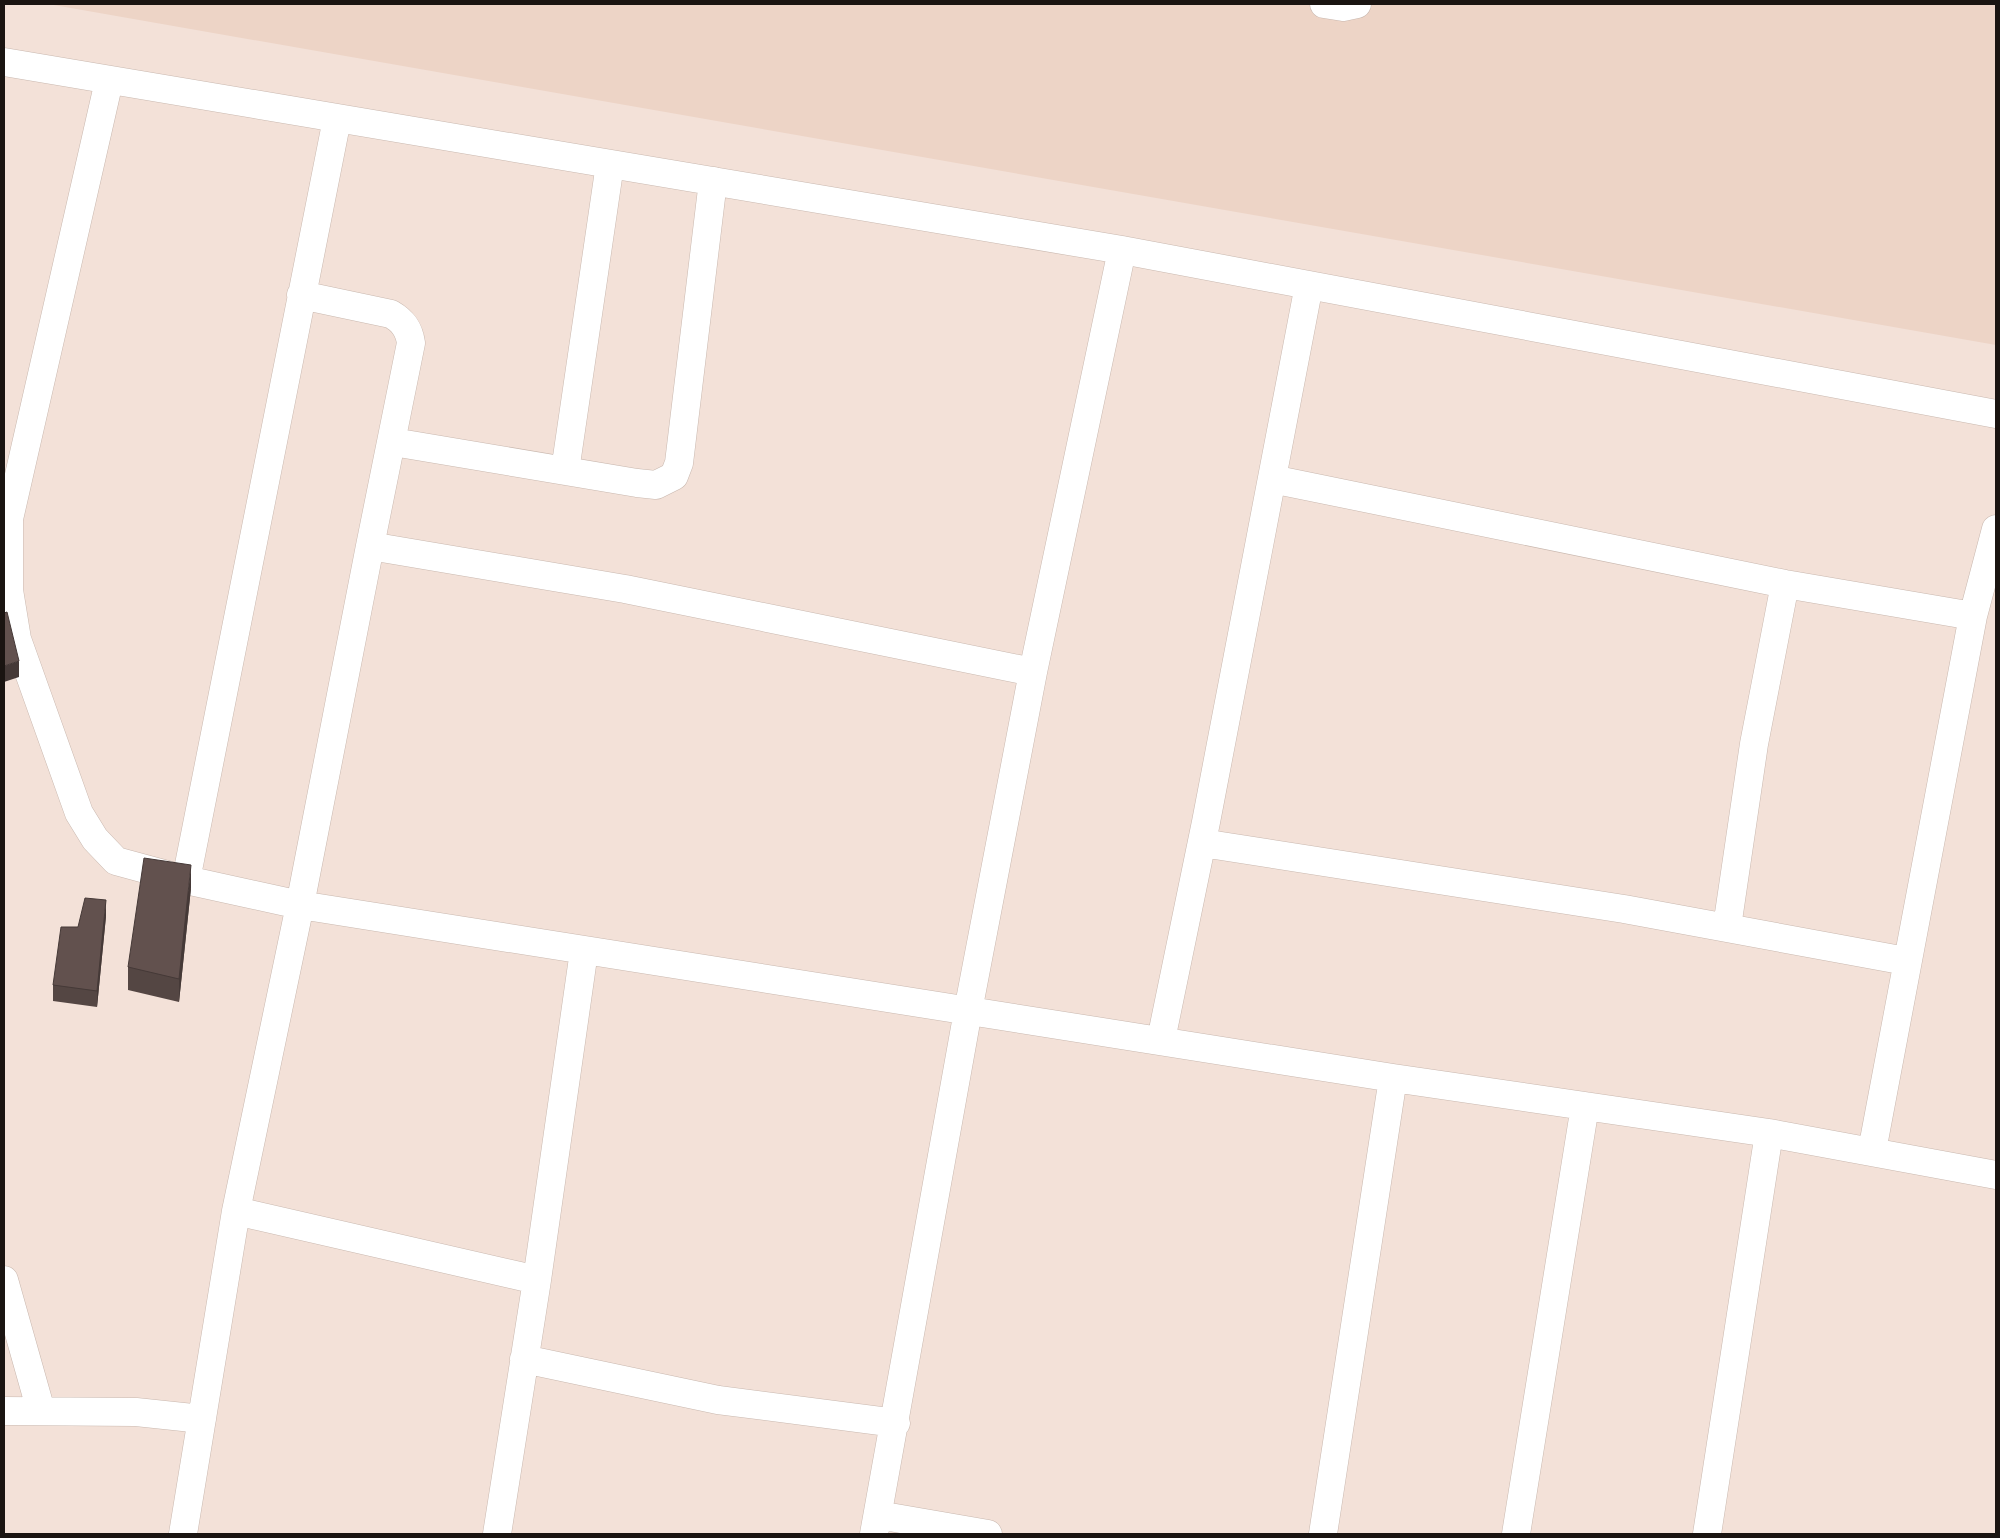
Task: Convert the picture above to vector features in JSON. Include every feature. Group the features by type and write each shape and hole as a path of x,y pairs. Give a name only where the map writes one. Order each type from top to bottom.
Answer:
{"street":[{"path":"1324,4 1343,7 1357,4"},
{"path":"4,62 1122,250 1996,414"},
{"path":"109,81 9,519 9,590 17,638 79,812 95,839 116,860 186,880 300,905 1393,1078 1769,1133 1996,1174"},
{"path":"186,880 337,119"},
{"path":"565,471 610,164"},
{"path":"393,442 656,485 674,476 679,463 712,181"},
{"path":"988,1534 876,1525 896,1423 968,1011 1033,672 1122,250"},
{"path":"1161,1040 1202,843 1309,285"},
{"path":"183,1534 236,1211 300,905 370,546 393,442 411,342 409,332 401,320 391,314 301,295"},
{"path":"1272,479 1785,584 1973,616"},
{"path":"1872,1151 1906,961 1973,616 1996,529"},
{"path":"370,546 625,588 1033,672"},
{"path":"1727,927 1754,744 1785,584"},
{"path":"1202,843 1727,927 1906,961"},
{"path":"497,1534 537,1280 584,951"},
{"path":"1323,1534 1393,1078"},
{"path":"1516,1534 1585,1106"},
{"path":"1707,1534 1769,1133"},
{"path":"236,1211 537,1280"},
{"path":"4,1280 41,1412"},
{"path":"524,1360 718,1400 896,1423"},
{"path":"4,1411 136,1412 202,1418"}],"shaded area":[{"path":"48,4 1996,4 1996,345"}],"building":[{"path":"7,612 19,661 4,666 4,613"},
{"path":"144,858 191,865 179,979 128,967"},
{"path":"85,898 106,900 97,991 53,985 61,927 78,927"}]}
